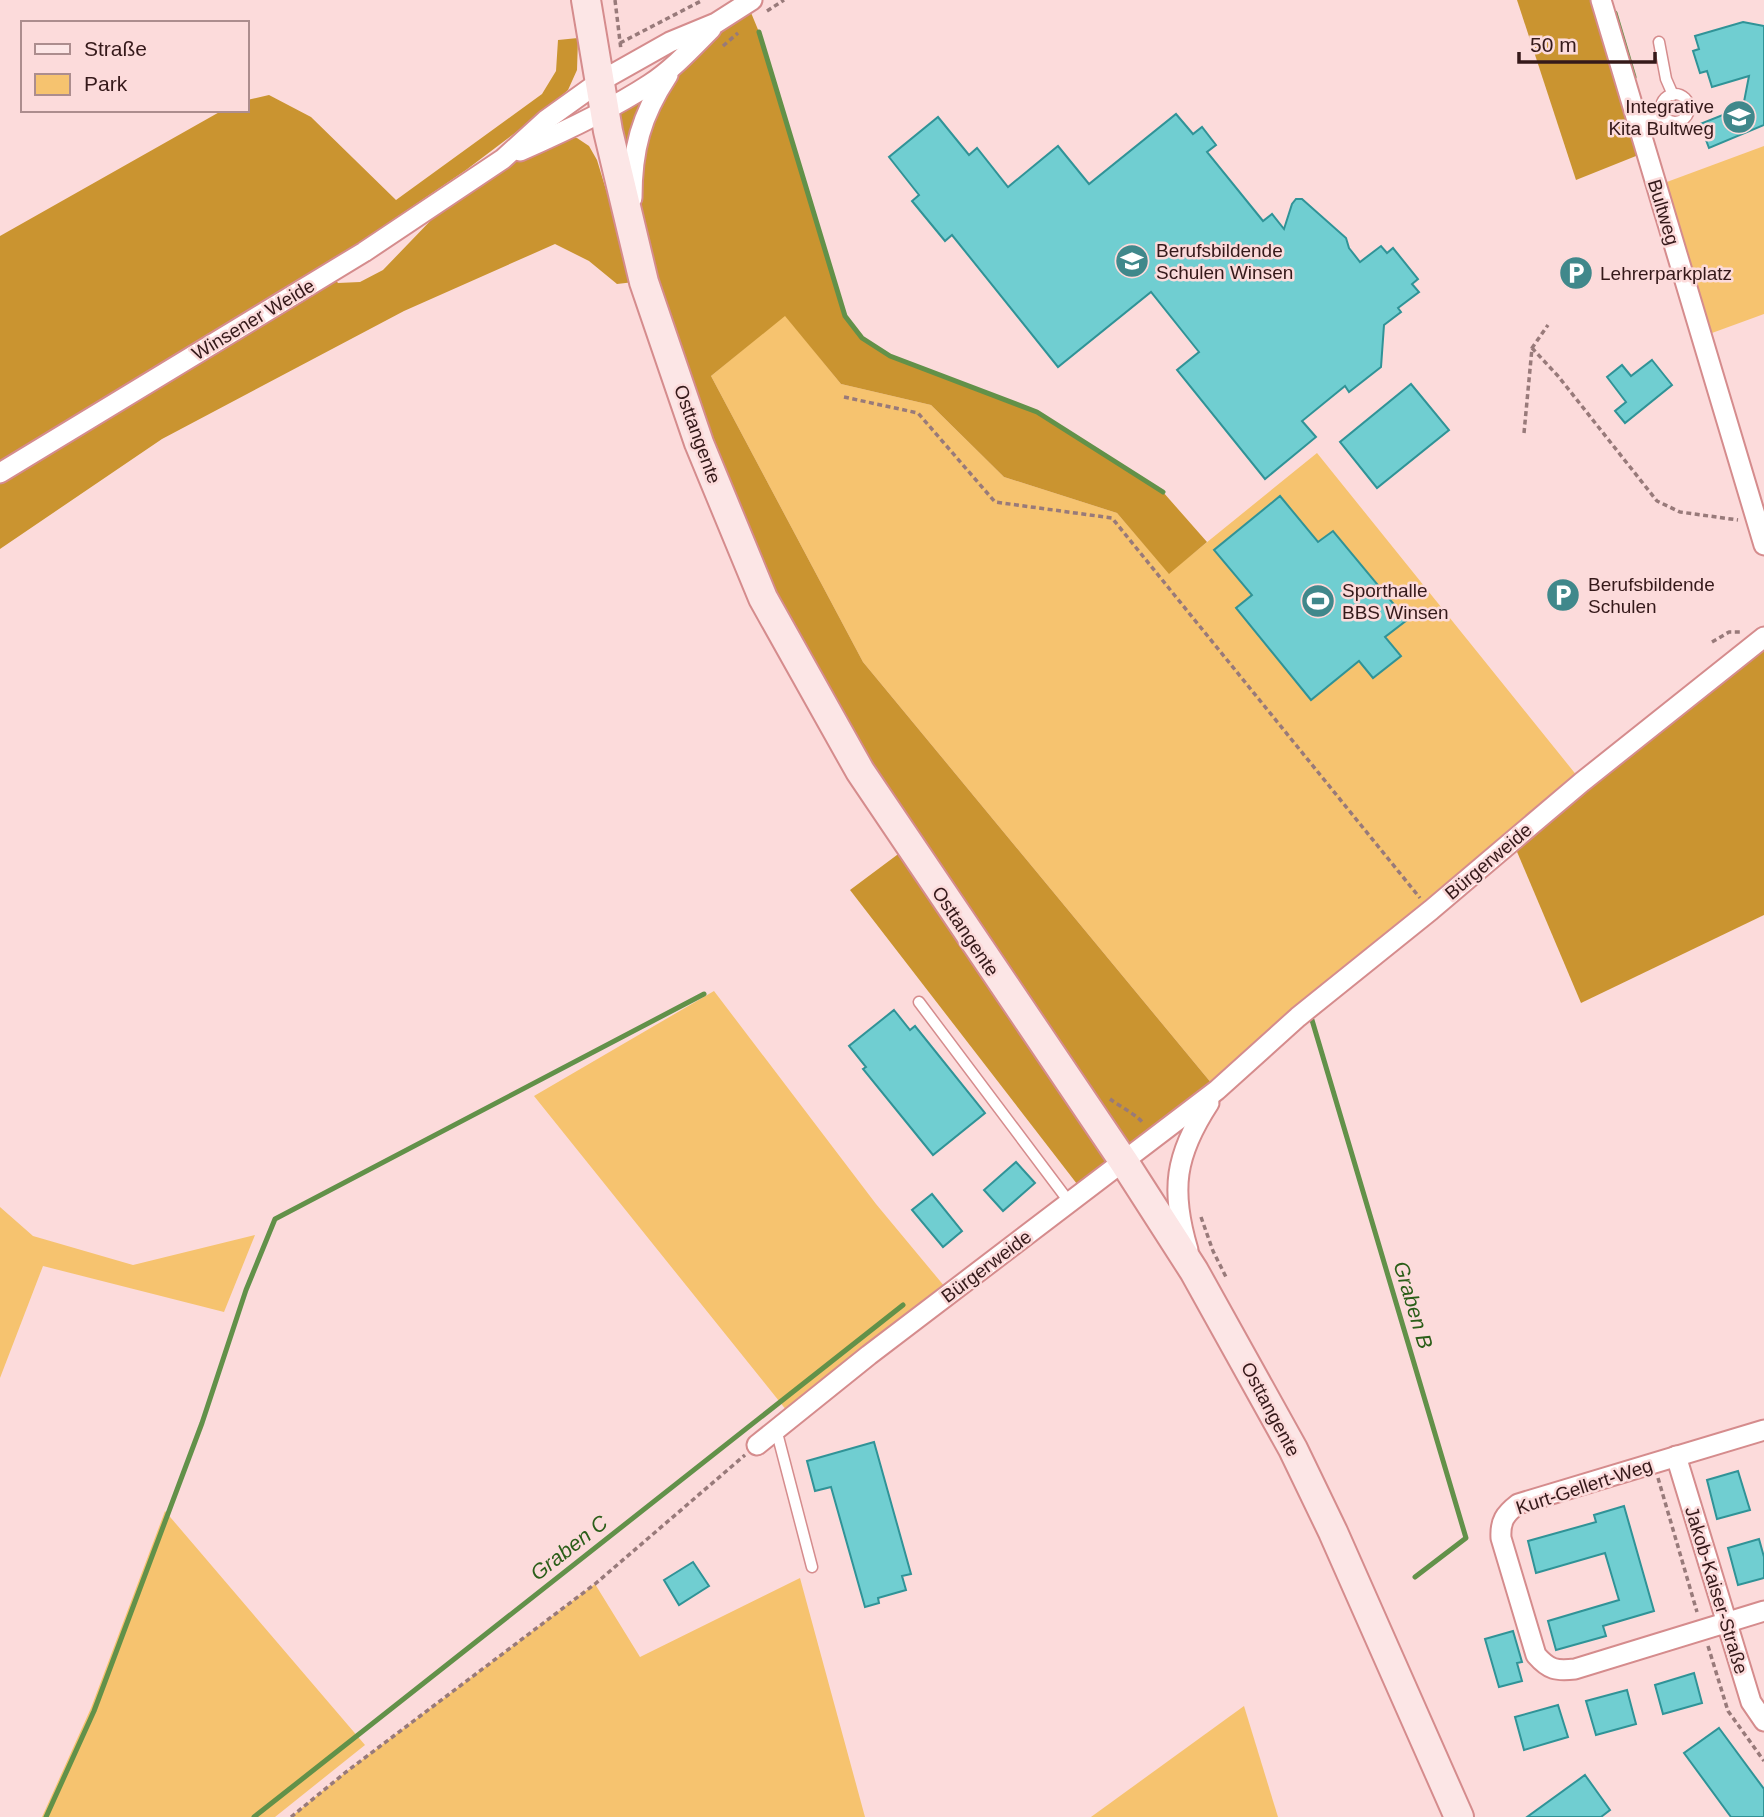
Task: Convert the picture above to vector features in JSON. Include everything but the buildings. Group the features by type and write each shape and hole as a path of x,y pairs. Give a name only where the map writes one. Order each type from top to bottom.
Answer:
{"main road":[{"name":"Osttangente","path":"586,0 601,96 644,282 699,443 763,598 860,771 1124,1162 1194,1271 1280,1425 1328,1520 1458,1817"}],"street":[{"name":"Bultweg","path":"1601,0 1764,545"},
{"path":"601,96 625,66 670,42 759,6"},
{"path":"601,96 651,84 676,64 716,23"},
{"path":"631,234 632,163 642,124 658,90 676,64"},
{"name":"Winsener Weide","path":"0,473 364,252 503,159 546,120 601,96"},
{"name":"Winsener Weide","path":"503,159 555,136 601,96"},
{"name":"Bürgerweide","path":"757,1445 869,1354 1217,1090 1298,1017 1431,910 1571,791 1764,637"},
{"name":"Bürgerweide","path":"1194,1271 1182,1230 1178,1175 1183,1150 1217,1090"},
{"name":"Kurt-Gellert-Weg","path":"1764,1430 1518,1504 1506,1514 1500,1525 1501,1538 1536,1655 1545,1665 1559,1671 1575,1669 1764,1611"},
{"name":"Jakob-Kaiser-Straße","path":"1676,1456 1751,1702 1764,1721"}],"lane":[{"path":"1659,42 1665,79 1673,95"},
{"path":"1636,119 1664,116 1678,122 1687,116 1687,101 1673,95 1664,101 1664,116"},
{"path":"919,1002 1070,1203"},
{"path":"776,1429 812,1567"}],"path":[{"path":"615,0 625,66"},
{"path":"620,43 703,0"},
{"path":"759,6 784,0"},
{"path":"714,53 746,26"},
{"path":"1524,433 1532,348 1548,325"},
{"path":"1532,348 1558,376 1657,501 1680,512 1757,522"},
{"path":"844,397 918,413 995,502 1112,518 1431,910"},
{"path":"1110,1098 1124,1111 1140,1118 1152,1141"},
{"path":"1200,1215 1213,1251 1231,1287"},
{"path":"291,1817 346,1772 595,1584 757,1445"}],"green space":[{"path":"1764,146 1764,314 1701,337 1656,186"},
{"path":"785,315 841,384 931,405 1004,477 1117,513 1169,573 1317,453 1582,782 1217,1090 863,662 711,376"},
{"path":"714,991 876,1204 945,1287 787,1411 534,1096"},
{"path":"0,1207 33,1236 133,1265 255,1235 224,1312 43,1266 0,1378"},
{"path":"165,1511 365,1745 275,1817 42,1817 91,1708"},
{"path":"800,1578 865,1817 291,1817 346,1772 595,1584 640,1657"},
{"path":"1244,1706 1278,1817 1091,1817"}],"shaded area":[{"path":"1517,0 1601,0 1646,152 1576,180"},
{"path":"747,3 759,32 845,316 862,338 890,356 1038,412 1163,492 1207,542 1169,574 1117,513 1004,477 931,405 841,384 785,316 711,376 863,662 1217,1090 1084,1193 850,890 909,846 860,771 699,443 604,109"},
{"path":"578,38 577,70 568,90 466,170 325,266 338,283 360,282 383,270 436,215 490,174 557,137 577,138 589,146 597,160 634,282 617,284 589,261 555,244 404,311 162,439 0,549 0,236 219,112 248,112 248,100 269,95 311,117 396,200 542,94 556,71 558,40"},
{"path":"1764,637 1764,915 1581,1003 1512,840"}],"waterway":[{"path":"1615,13 1634,77"},
{"path":"759,32 845,316 862,338 890,356 1037,412 1163,492"},
{"path":"46,1817 94,1711 202,1423 246,1290 275,1219 704,994"},
{"name":"Graben B","path":"1312,1020 1466,1538 1415,1577"},
{"name":"Graben C","path":"254,1817 903,1305"}],"place":[{"name":"Integrative Kita Bultweg","path":"1739,117"},
{"name":"Berufsbildende Schulen Winsen","path":"1132,261"},
{"name":"Lehrerparkplatz","path":"1576,273"},
{"name":"Berufsbildende Schulen","path":"1563,595"},
{"name":"Sporthalle BBS Winsen","path":"1318,601"}]}
